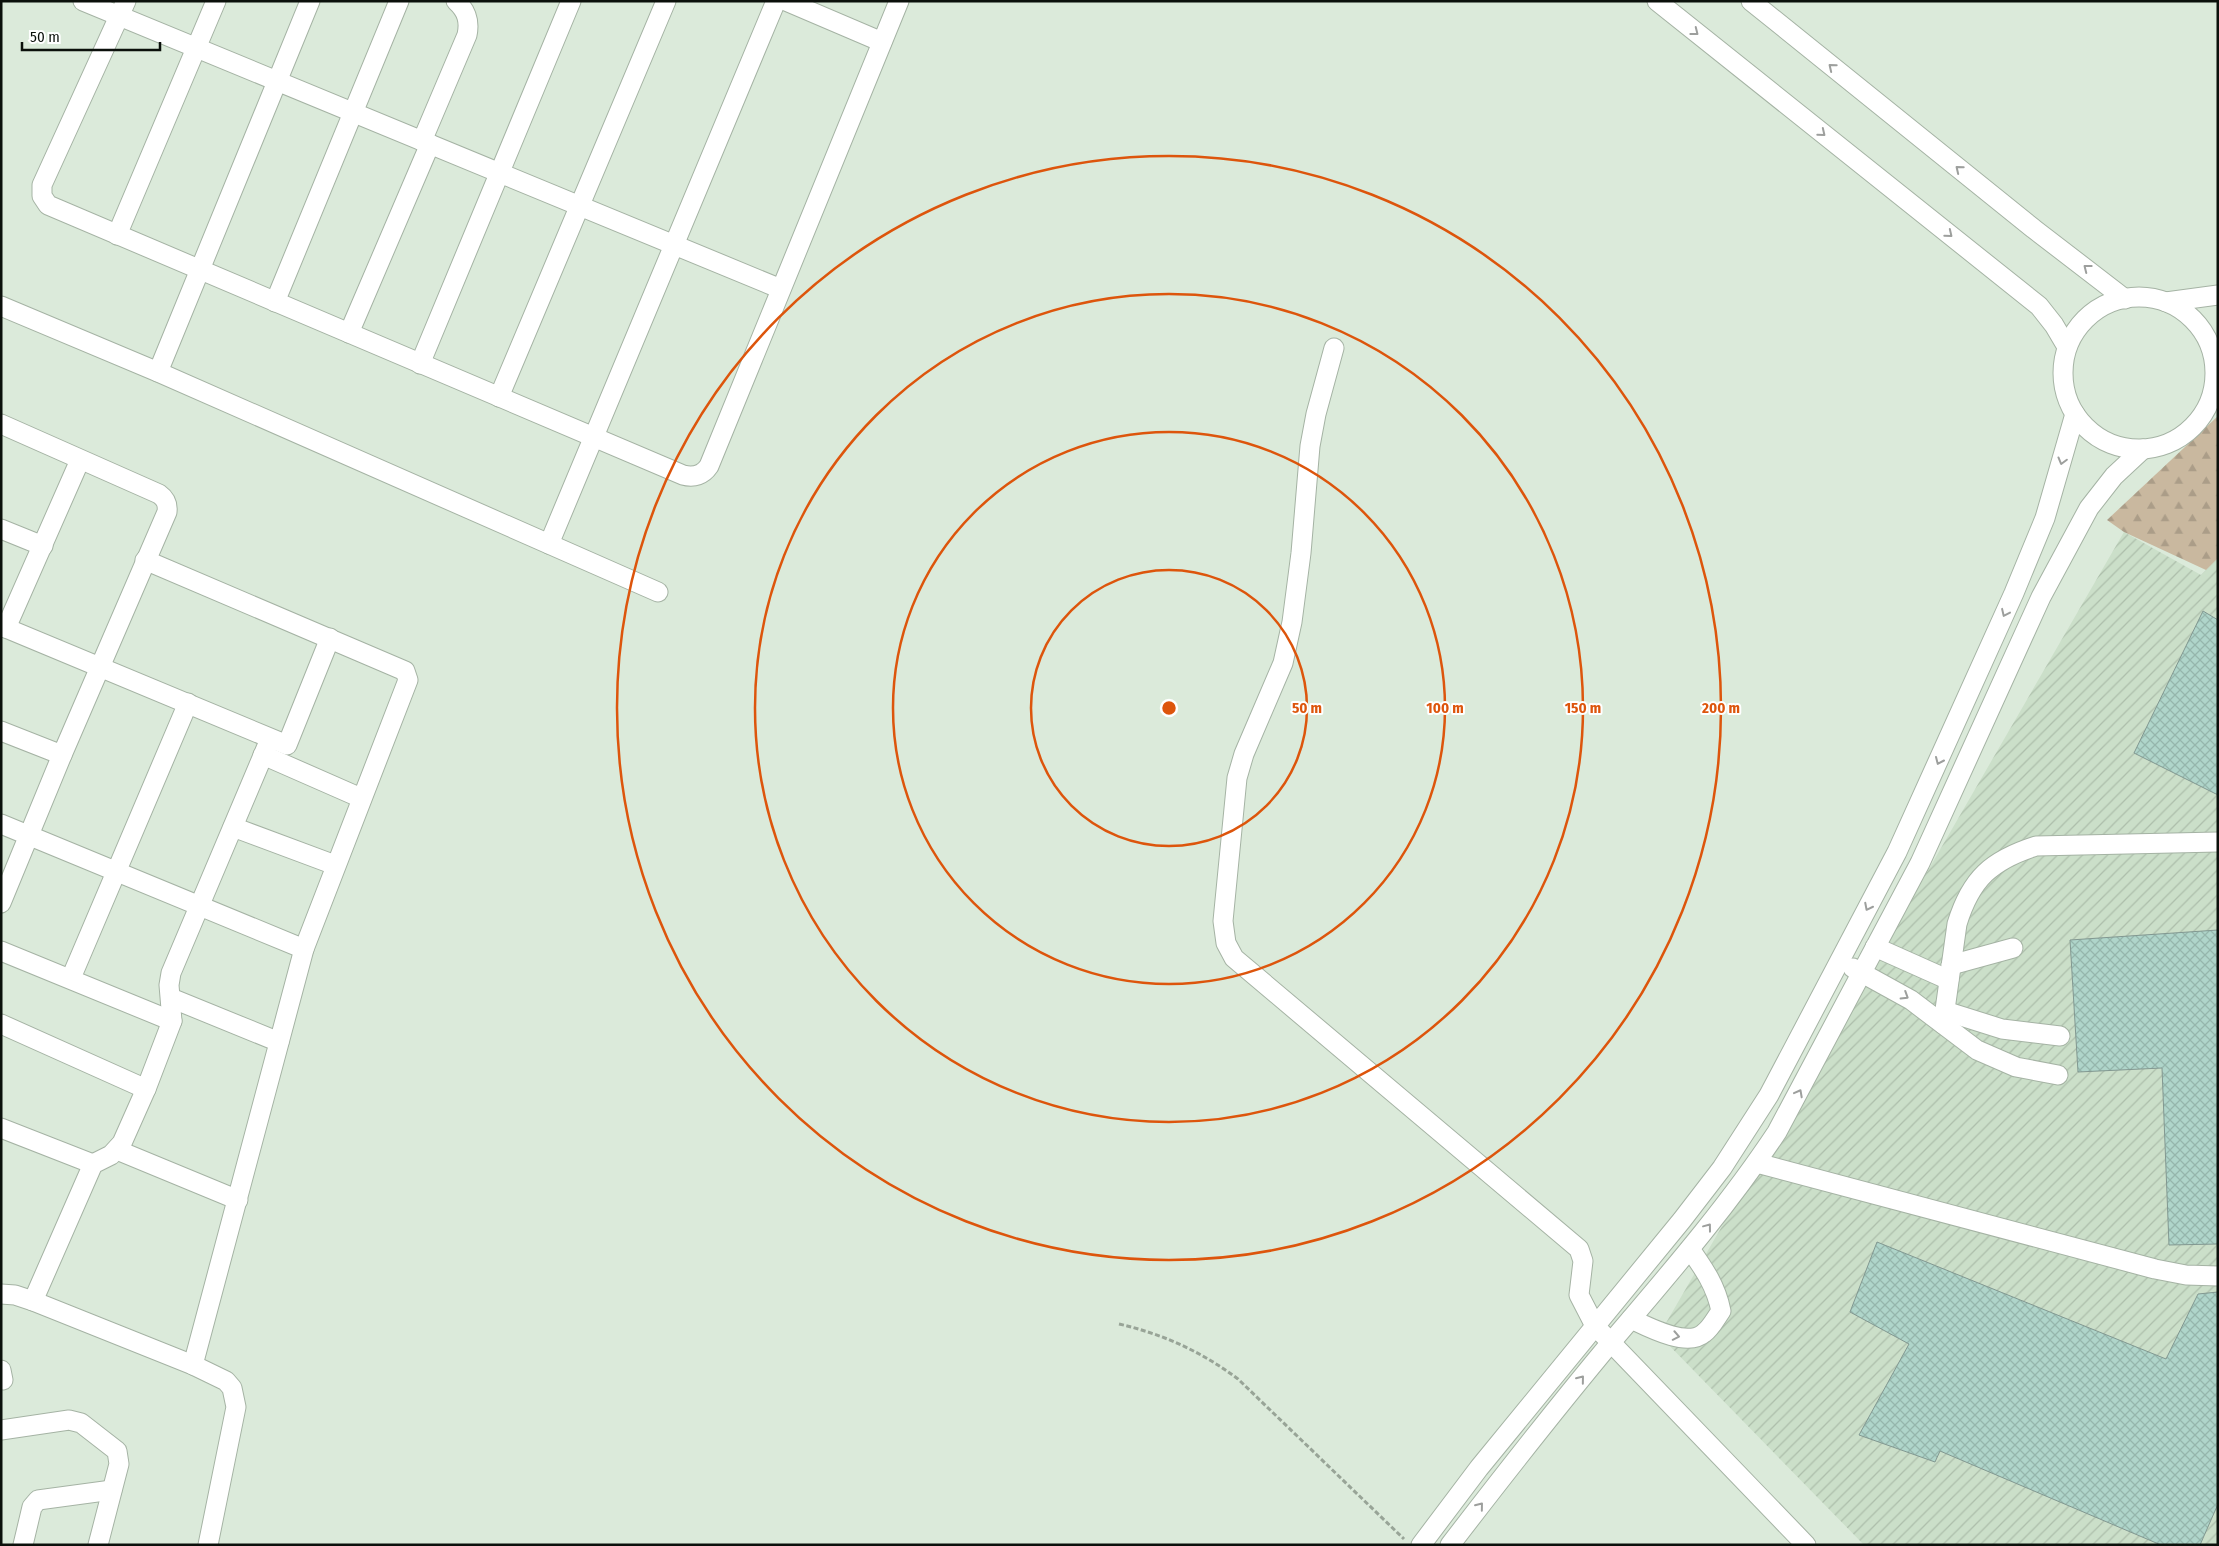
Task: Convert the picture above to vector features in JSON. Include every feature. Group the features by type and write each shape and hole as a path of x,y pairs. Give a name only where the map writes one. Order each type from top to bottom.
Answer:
{"street":[{"path":"82,1 122,9 196,48 781,289"},
{"path":"117,236 216,1"},
{"path":"158,372 310,1"},
{"path":"275,302 399,1"},
{"path":"349,333 426,143 467,35 466,13 456,1"},
{"path":"420,364 570,1"},
{"path":"499,397 666,1"},
{"path":"549,544 776,1"},
{"path":"786,1 882,42"},
{"path":"122,9 42,185 41,191 44,201 48,205 117,236 684,475 693,476 703,473 709,466 899,1"},
{"path":"1657,1 2039,306 2054,325 2067,347"},
{"path":"1751,1 2026,223 2125,299"},
{"path":"2166,302 2218,295"},
{"path":"2137,297 2160,299 2182,309 2199,325 2211,346 2216,368 2216,382 2205,413 2190,431 2169,443 2143,448 2126,448 2105,441 2087,428 2075,414 2065,390 2063,368 2067,347 2078,327 2093,312 2114,301 2125,299 2137,297"},
{"path":"1,306 158,372 658,592"},
{"path":"1334,348 1316,414 1310,446 1301,553 1292,622 1284,655 1244,754 1237,778 1223,921 1226,943 1234,958 1579,1249 1583,1261 1578,1295 1595,1326 1806,1545"},
{"path":"1421,1545 1479,1468 1682,1220 1727,1161 1769,1095 1897,852 2014,594 2045,518 2075,414"},
{"path":"1,424 159,494 166,501 167,512 62,755 1,903"},
{"path":"1450,1545 1611,1342 1690,1249 1757,1163 1794,1104 1920,863 2041,597 2090,508 2114,476 2143,448"},
{"path":"80,460 43,546 5,618 100,666 188,703 361,798"},
{"path":"1,528 43,546"},
{"path":"145,560 405,671 408,680 304,949 193,1366"},
{"path":"267,747 288,745 330,638"},
{"path":"71,978 118,872 188,703"},
{"path":"1,731 62,755"},
{"path":"34,1301 93,1164 117,1150 146,1089 172,1021 170,977 267,747"},
{"path":"1,824 304,949"},
{"path":"233,826 335,865"},
{"path":"1944,1018 1958,924 1962,910 1979,878 1993,865 2011,854 2036,846 2218,842"},
{"path":"1876,947 1950,972 2013,948"},
{"path":"3,957 71,978 172,1021"},
{"path":"1840,961 1944,1018 1977,1050 2016,1067 2058,1075"},
{"path":"170,998 279,1042"},
{"path":"1944,1018 2002,1029 2060,1036"},
{"path":"1,1024 146,1089"},
{"path":"1,1128 93,1164"},
{"path":"117,1150 238,1200"},
{"path":"1757,1163 2154,1269 2186,1275 2218,1276"},
{"path":"1631,1319 1671,1335 1689,1338 1704,1334 1721,1311 1713,1284 1690,1249"},
{"path":"1,1294 15,1295 34,1301 193,1366 226,1381 232,1388 236,1407 208,1545"},
{"path":"1,1430 69,1420 81,1423 117,1451 119,1464 98,1545"},
{"path":"22,1545 32,1507 38,1500 112,1490"}],"path":[{"path":"1119,1324 1162,1336 1182,1345 1214,1362 1238,1379 1410,1545"}],"shaded area":[{"path":"2124,532 2201,575 2218,558 2218,1545 1864,1545 1659,1335"}],"green space":[{"path":"2218,416 2218,558 2206,570 2124,532 2107,520"}],"building":[{"path":"2203,611 2218,620 2218,795 2134,753"},
{"path":"2218,930 2218,1244 2169,1245 2162,1068 2078,1072 2070,940"},
{"path":"1877,1242 2166,1359 2198,1294 2218,1292 2218,1504 2200,1545 2161,1545 1940,1451 1935,1462 1859,1435 1909,1344 1850,1312"}]}
